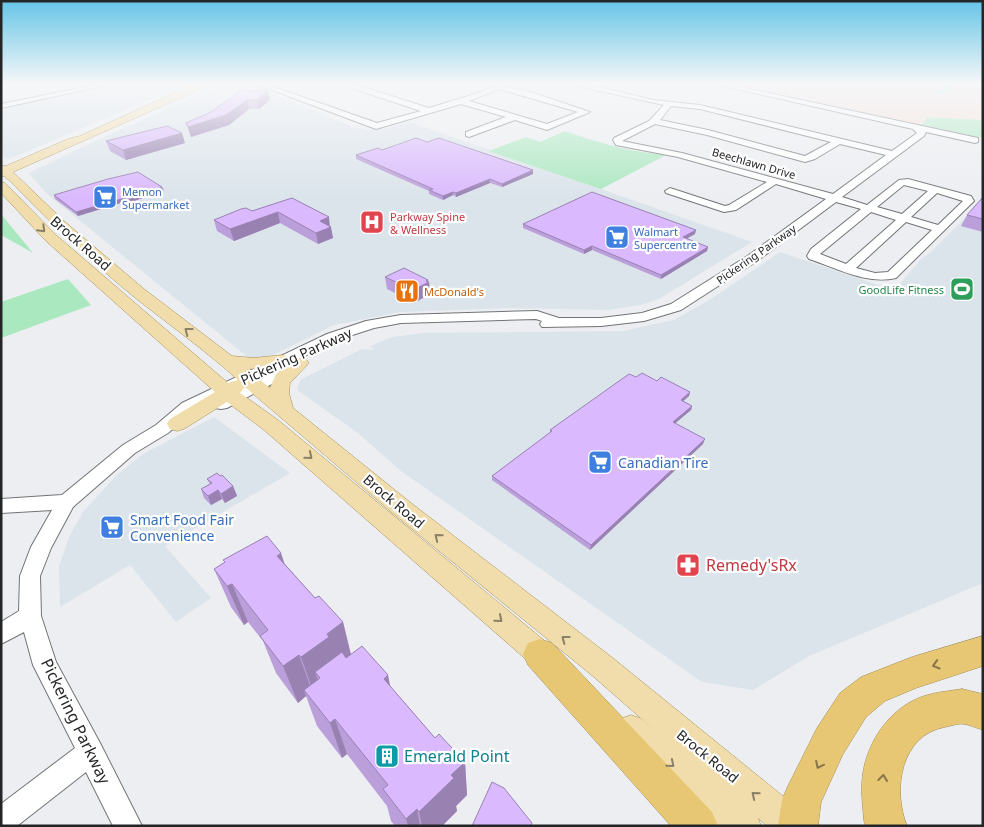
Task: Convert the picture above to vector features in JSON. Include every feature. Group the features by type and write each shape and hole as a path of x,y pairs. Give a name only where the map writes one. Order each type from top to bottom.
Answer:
{"highway":[{"path":"798,826 802,800 830,741 853,705 873,689 912,673 983,651"},
{"path":"540,654 698,826"},
{"path":"887,826 884,821 881,782 886,756 900,732 925,713 962,706 983,712"}],"main road":[{"path":"4,171 117,123"},
{"path":"4,171 66,150 81,143 84,138"},
{"name":"Brock Road","path":"4,171 55,220 138,292 226,360 237,389 271,425 744,826"},
{"name":"Brock Road","path":"3,191 51,238 208,375 284,409 403,509 604,668 793,826"},
{"path":"120,299 138,292"},
{"path":"226,360 245,364 291,362"},
{"path":"284,409 277,390 291,362"},
{"path":"188,407 200,392 208,375"},
{"path":"169,427 192,412 237,389"}],"street":[{"path":"367,123 376,126 388,123"},
{"path":"469,134 500,123"},
{"path":"531,123 550,127 561,123"},
{"name":"Beechlawn Drive","path":"654,123 617,140 619,143 640,149 677,155 833,198"},
{"path":"658,123 699,131 804,159 812,157 838,141"},
{"path":"763,123 893,154"},
{"path":"896,123 975,140"},
{"name":"Pickering Parkway","path":"128,826 45,665 30,616 30,576 41,547 66,502 129,449 169,427 188,407 237,389 291,362 378,331 473,321 538,325 558,322 601,322 644,317 676,307 753,258 921,134 922,132 916,127"},
{"path":"670,190 724,209 732,208 773,182"},
{"path":"902,182 963,196 969,200 892,275 887,277 871,276 813,256 815,252 869,209 902,182"},
{"path":"849,268 936,189"},
{"path":"833,198 940,229"},
{"path":"1,506 66,502"},
{"path":"1,634 30,616"},
{"path":"1,821 91,752"}],"shaded area":[{"path":"1,123 95,123 9,159 1,156"},
{"path":"137,123 342,123 367,130 383,129 412,123 752,242 659,299 640,305 609,310 508,308 400,312 334,325 273,355 250,359 46,193 29,173"},
{"path":"983,200 983,583 809,656 753,690 702,682 401,471 358,433 297,390 300,380 362,349 375,350 370,346 393,337 423,333 623,331 674,320 711,299 780,252 890,289 899,285 921,259 931,252"},
{"path":"214,417 290,473 165,546 211,598 176,622 130,565 60,607 59,566 69,537 83,512 117,475 143,454"}],"green space":[{"path":"924,123 983,123 983,138 922,125"},
{"path":"565,131 640,152 666,155 601,189 489,151 526,137 540,142"},
{"path":"1,214 33,253 1,235"},
{"path":"68,279 91,305 1,338 1,302"}],"building":[{"path":"187,123 202,123 188,127"},
{"path":"167,126 182,133 123,150 106,141"},
{"path":"416,138 427,142 439,138 533,170 502,184 490,179 456,193 453,192 443,196 429,190 433,189 356,155 378,148 382,150"},
{"name":"Memon Supermarket","path":"138,172 162,187 127,200 125,198 76,212 54,195 108,179"},
{"name":"Walmart Supercentre","path":"592,192 696,230 683,237 708,247 661,275 592,246 584,250 523,224"},
{"path":"983,197 983,219 967,215"},
{"path":"292,198 329,217 320,221 331,227 316,233 278,212 230,229 214,220 241,209 246,208 252,211"},
{"path":"404,268 429,282 413,290 385,277"},
{"name":"Canadian Tire","path":"642,373 657,381 661,377 690,392 681,400 692,406 673,422 705,439 591,545 492,476 552,431 550,430 629,374 636,377"},
{"path":"217,473 220,476 222,475 233,486 221,494 218,490 208,496 201,489 212,483 207,479"},
{"path":"267,536 281,553 277,556 315,598 319,596 343,622 327,634 329,637 301,657 299,655 283,666 260,636 268,630 232,584 227,586 214,569 225,562 223,560"},
{"path":"362,646 388,675 384,679 435,738 439,734 465,762 451,775 454,778 419,812 417,809 406,819 383,789 388,785 335,719 330,723 304,690 320,678 315,672 342,652 346,658"},
{"path":"492,782 504,788 532,823 531,826 472,826"}],"place":[{"name":"Memon Supermarket","path":"105,197"},
{"name":"Parkway Spine & Wellness","path":"372,222"},
{"name":"Walmart Supercentre","path":"617,237"},
{"name":"GoodLife Fitness","path":"962,289"},
{"name":"McDonald's","path":"407,291"},
{"name":"Canadian Tire","path":"600,462"},
{"name":"Smart Food Fair Convenience","path":"112,527"},
{"name":"Remedy'sRx","path":"688,565"},
{"name":"Emerald Point","path":"387,756"}]}
